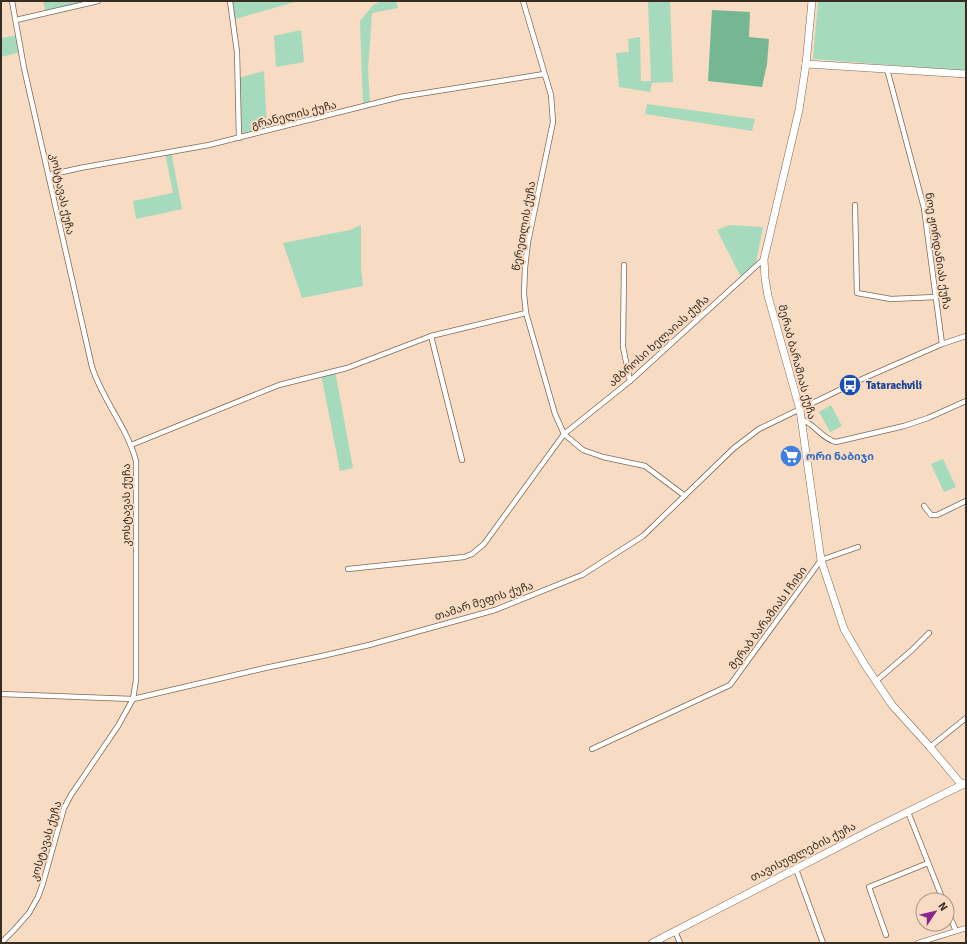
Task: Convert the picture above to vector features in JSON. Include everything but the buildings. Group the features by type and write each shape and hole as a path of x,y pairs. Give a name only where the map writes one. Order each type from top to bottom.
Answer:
{"main road":[{"name":"მერაბ ბარამიას ქუჩა","path":"812,1 806,64 799,110 764,259 768,296 801,419 821,560 844,629 865,665 892,705 964,784"},
{"path":"806,64 966,74"},
{"name":"თავისუფლების ქუჩა","path":"652,943 796,868 964,784"}],"street":[{"name":"კოსტავას ქუჩა","path":"1,943 29,913 38,897 64,808 71,795 118,726 133,699 136,680 136,461 131,445 101,389 92,368 24,68 12,1"},
{"path":"16,20 98,1"},
{"path":"230,1 237,52 239,138"},
{"name":"წერეთლის ქუჩა","path":"523,1 551,95 553,122 528,242 524,294 526,313 555,414 564,434 583,450 603,457 645,466 685,496"},
{"name":"ნოე ჟორდანიას ქუჩა","path":"887,69 924,208 942,344"},
{"name":"გრანელის ქუჩა","path":"49,175 209,145 400,97 544,74"},
{"path":"855,205 857,293 891,299 936,297"},
{"name":"ამბროსი ხელაიას ქუჩა","path":"348,569 464,557 472,554 484,544 564,434 630,381 764,259"},
{"path":"624,265 623,348 630,381"},
{"path":"131,445 280,385 347,368 431,336 526,313"},
{"path":"431,336 462,460"},
{"name":"თამარ მეფის ქუჩა","path":"1,694 133,699 369,645 495,610 582,575 643,536 734,448 759,429 860,380 942,344 966,336"},
{"path":"801,419 810,423 829,440 836,442 904,426 928,418 966,401"},
{"path":"924,506 931,515 937,515 966,501"},
{"path":"821,560 858,547"},
{"name":"მერაბ ბარამიას I ჩიხი","path":"592,749 730,685 821,560"},
{"path":"876,681 929,633"},
{"path":"930,747 966,718"},
{"path":"908,812 940,892"},
{"path":"886,935 869,887 928,863"},
{"path":"796,868 823,943"},
{"path":"918,943 966,928"},
{"path":"675,931 680,943"}],"green space":[{"path":"43,1 98,1 46,13"},
{"path":"230,1 298,1 232,20"},
{"path":"382,1 396,1 398,8 372,13 368,69 370,104 363,106 360,21 373,5"},
{"path":"648,1 670,1 673,82 652,83 650,92 619,87 616,53 629,52 628,39 640,37 641,81 651,81"},
{"path":"818,1 966,1 966,71 813,59"},
{"path":"712,10 750,12 749,37 769,39 767,64 762,87 708,81"},
{"path":"301,30 304,62 276,67 274,36"},
{"path":"18,35 21,52 1,57 1,38"},
{"path":"264,71 267,131 239,138 238,78"},
{"path":"647,104 755,119 752,131 645,114"},
{"path":"171,152 182,209 136,219 133,201 173,193 165,153"},
{"path":"361,225 361,268 363,286 302,298 283,243 350,230"},
{"path":"730,225 763,227 755,268 742,279 717,230"},
{"path":"335,371 353,468 340,471 321,374"},
{"path":"831,405 842,426 830,432 819,412"},
{"path":"943,459 956,487 944,492 931,464"}],"place":[{"name":"Tatarachvili","path":"850,385"},
{"name":"ორი ნაბიჯი","path":"791,456"}]}
